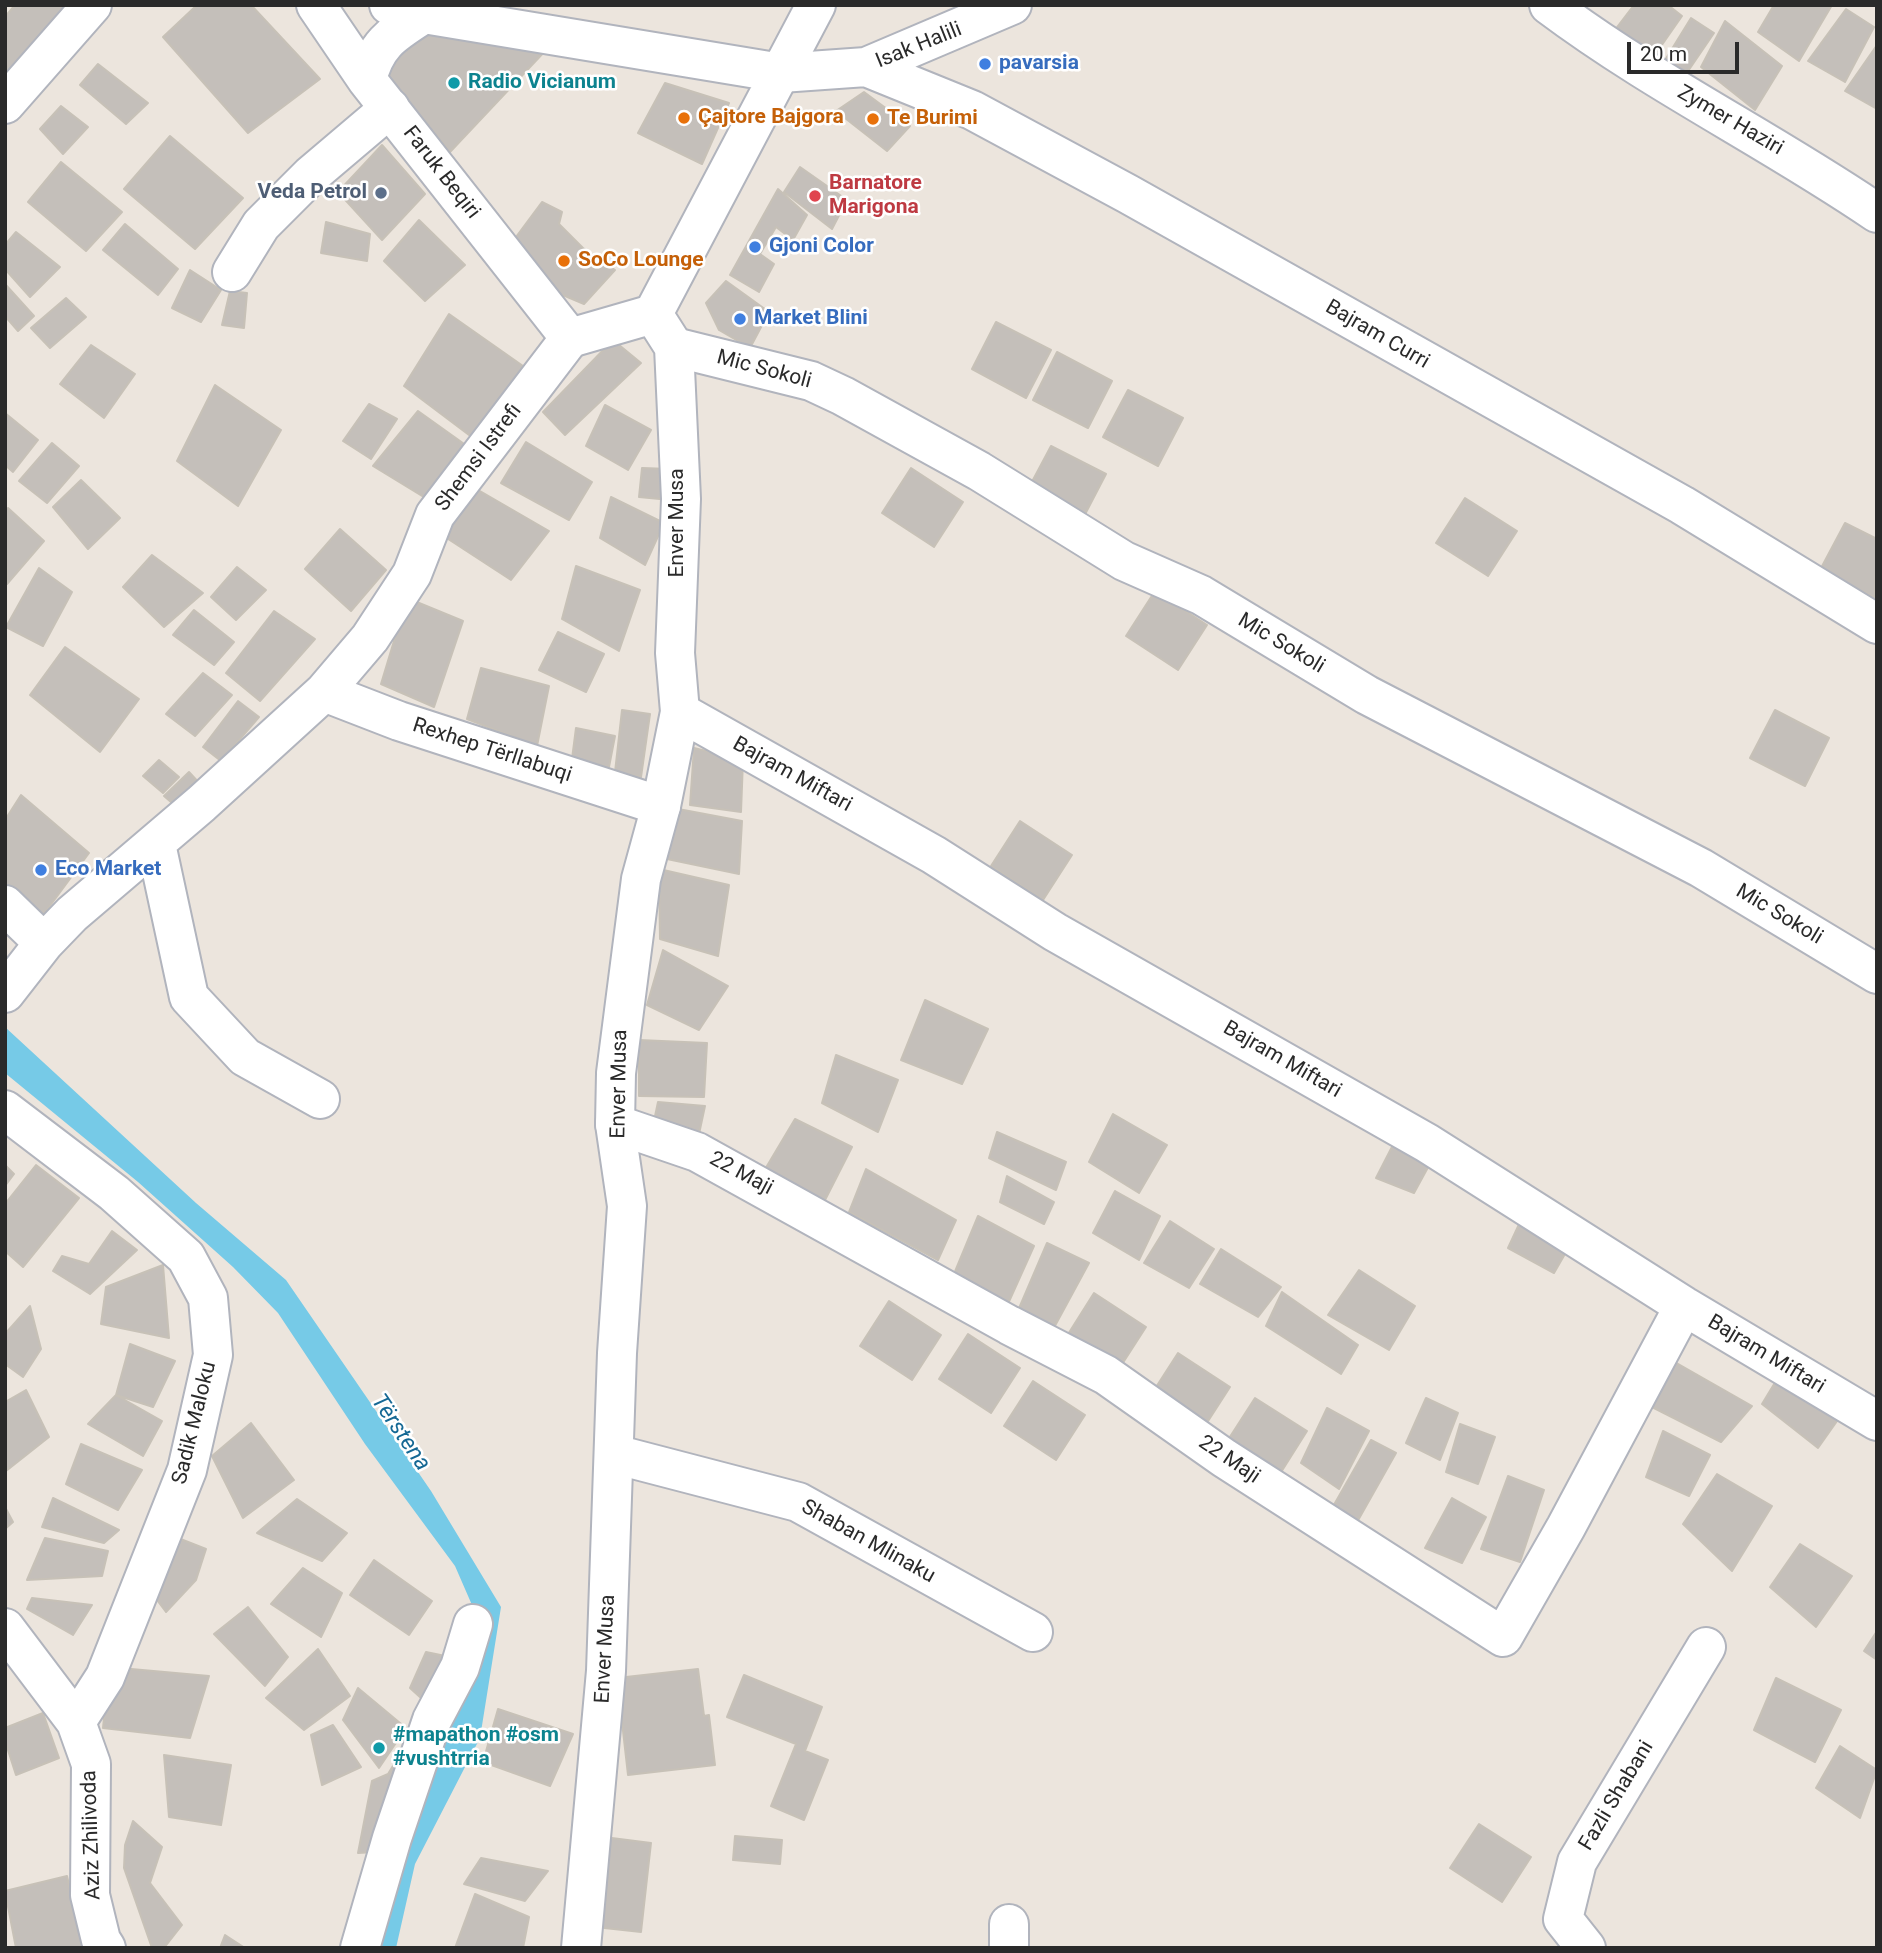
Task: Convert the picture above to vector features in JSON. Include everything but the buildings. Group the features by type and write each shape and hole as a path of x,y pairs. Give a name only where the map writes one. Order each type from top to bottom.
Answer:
{"street":[{"path":"5,104 92,5"},
{"name":"Faruk Beqiri","path":"316,5 378,94 570,338"},
{"path":"570,338 653,314 816,5"},
{"name":"Isak Halili","path":"780,73 866,67 1012,5"},
{"name":"Zymer Haziri","path":"1549,5 1598,40 1718,116 1810,167 1877,213"},
{"path":"232,272 261,225 311,174 378,94 373,56 393,34 406,10 478,14 780,73"},
{"name":"Bajram Curri","path":"866,67 971,110 1128,194 1682,505 1877,624"},
{"name":"Enver Musa","path":"581,1948 606,1671 627,1206 615,1124 621,1023 641,879 661,806 680,712 675,653 681,499 674,347 653,314"},
{"name":"Shemsi Istrefi","path":"9,989 44,943 72,914 156,844 324,692 370,639 412,574 435,515 570,338"},
{"name":"Mic Sokoli","path":"674,347 811,381 843,396 979,471 1124,561 1201,595 1367,695 1701,869 1877,974"},
{"name":"Rexhep Tërllabuqi","path":"324,692 399,722 661,806"},
{"name":"Bajram Miftari","path":"680,712 934,855 1055,932 1427,1143 1684,1306 1877,1421"},
{"path":"156,844 189,996 244,1057 320,1099"},
{"path":"5,905 44,943"},
{"name":"Sadik Maloku","path":"5,1110 114,1193 186,1257 208,1298 213,1355 187,1470 105,1677 76,1721"},
{"name":"22 Maji","path":"615,1124 698,1152 1009,1325 1106,1375 1224,1458 1503,1637 1566,1527 1684,1306"},
{"name":"Shaban Mlinaku","path":"614,1454 798,1502 1032,1632"},
{"path":"360,1948 432,1720 460,1668 473,1624"},
{"name":"Aziz Zhilivoda","path":"5,1628 76,1721 91,1764 90,1895 106,1948"},
{"name":"Fazli Shabani","path":"1586,1948 1563,1919 1577,1862 1706,1647"}],"water":[{"path":"5,1027 196,1203 286,1280 431,1491 501,1607 480,1738 415,1864 396,1948 371,1948 482,1628 455,1566 365,1444 278,1313 233,1267 138,1182 5,1073"}],"place":[{"name":"pavarsia","path":"985,64"},
{"name":"Radio Vicianum","path":"454,83"},
{"name":"Çajtore Bajgora","path":"684,118"},
{"name":"Te Burimi","path":"873,119"},
{"name":"Veda Petrol","path":"381,193"},
{"name":"Barnatore Marigona","path":"815,196"},
{"name":"Gjoni Color","path":"755,247"},
{"name":"SoCo Lounge","path":"564,261"},
{"name":"Market Blini","path":"740,319"},
{"name":"Eco Market","path":"41,870"},
{"name":"#mapathon #osm #vushtrria","path":"379,1748"}],"water label":[{"name":"Tërstena","path":"400,1433"}]}
